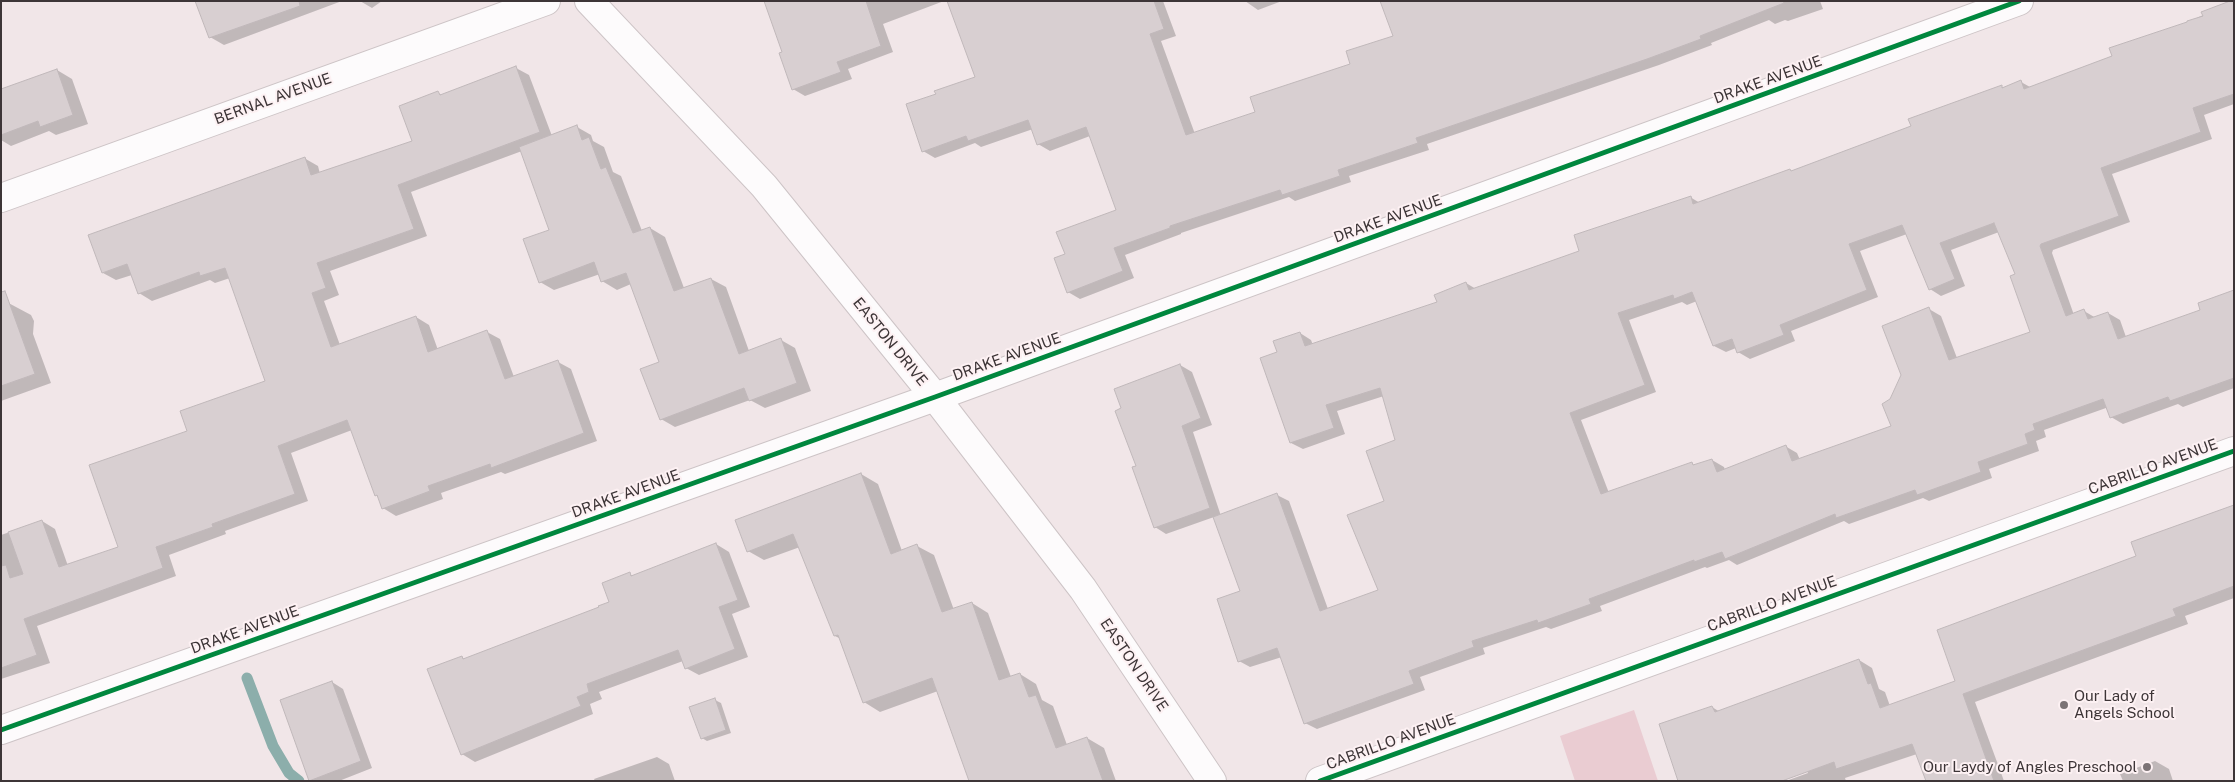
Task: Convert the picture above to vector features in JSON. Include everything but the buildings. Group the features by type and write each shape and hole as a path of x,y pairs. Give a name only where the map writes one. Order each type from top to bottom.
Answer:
{"street":[{"name":"BERNAL AVENUE","path":"1,198 546,1"},
{"name":"EASTON DRIVE","path":"589,1 764,186 935,397 1083,589 1212,781"},
{"name":"DRAKE AVENUE","path":"1,730 935,397 2019,1"},
{"name":"CABRILLO AVENUE","path":"1320,781 2234,451"}],"shaded area":[{"path":"1634,710 1658,781 1575,781 1560,736"}],"waterway":[{"path":"247,678 273,746 289,773 299,781"}],"cycle path":[{"path":"1,730 935,397 2019,1"},
{"path":"1320,781 2234,451"}],"place":[{"name":"Our Lady of Angels School","path":"2064,705"},
{"name":"Our Laydy of Angles Preschool","path":"2147,767"}]}
